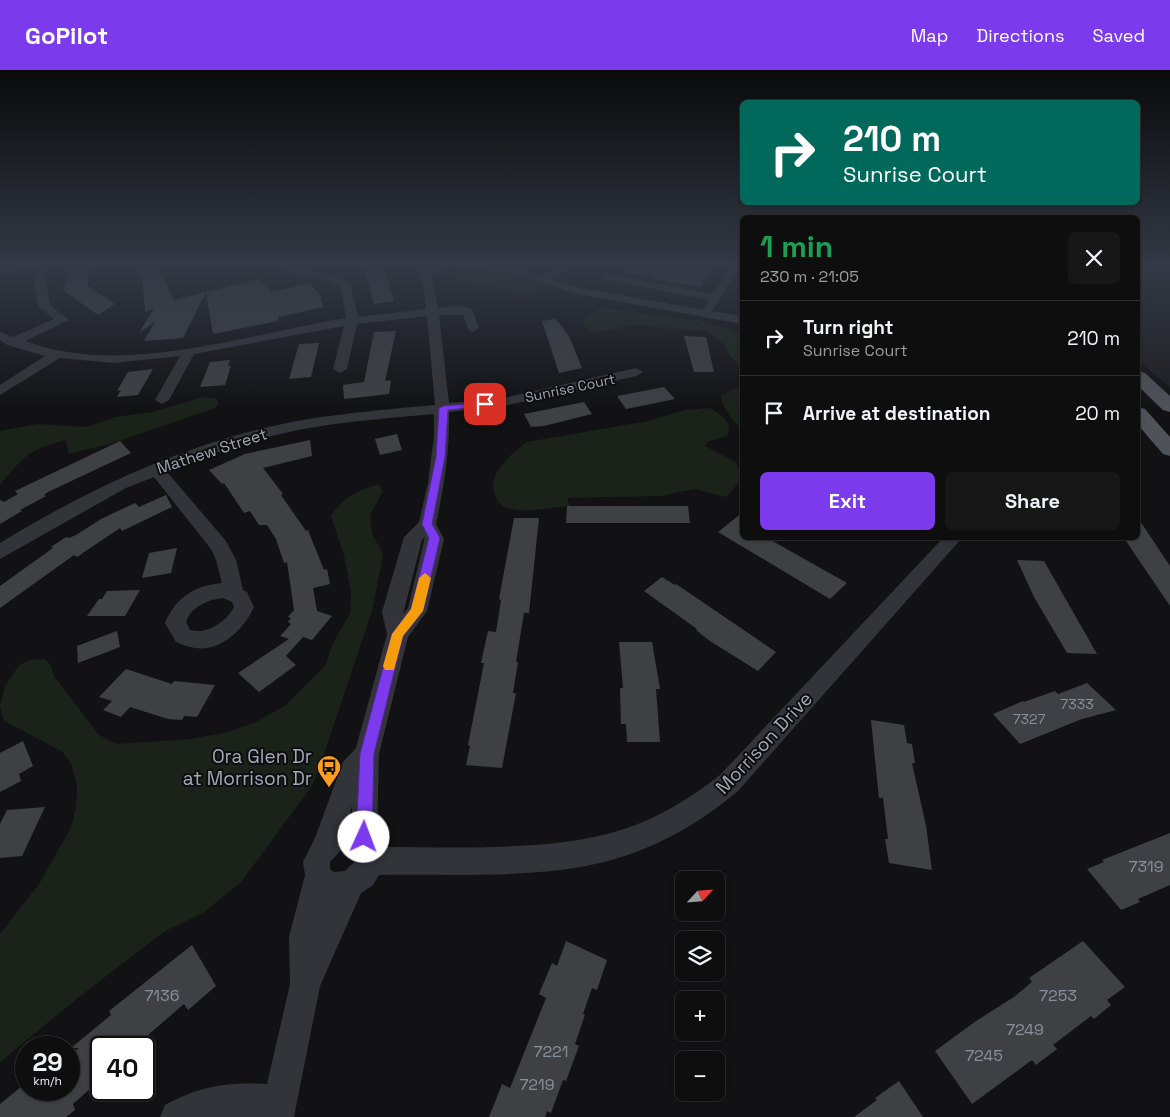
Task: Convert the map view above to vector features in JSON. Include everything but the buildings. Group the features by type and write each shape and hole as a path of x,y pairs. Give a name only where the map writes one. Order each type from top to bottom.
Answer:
{"main road":[{"path":"1140,379 1170,406"},
{"path":"1140,415 1170,450"}],"street":[{"path":"6,339 63,320 53,313"},
{"path":"340,369 352,320 351,313"},
{"path":"6,339 57,354 121,358 189,352 352,320 424,313"},
{"path":"318,876 328,886 343,887 351,884 367,870 367,754 398,634 417,611 435,538 427,524 440,457 444,408 433,313"},
{"path":"466,313 473,328"},
{"path":"700,313 740,320"},
{"path":"162,400 189,352"},
{"path":"0,391 57,354"},
{"name":"Sunrise Court","path":"444,408 504,402 636,372"},
{"name":"Mathew Street","path":"0,552 82,503 156,468 230,442 275,430 353,417 444,408"},
{"path":"156,468 219,546 226,560 234,592"},
{"name":"Morrison Drive","path":"367,849 548,857 605,849 637,838 693,809 712,798 729,782 951,540"},
{"path":"305,984 304,937 318,876 316,860 326,844 352,770 367,754"},
{"path":"326,844 334,838 350,832 367,849"},
{"path":"177,1117 196,1106 216,1100 278,1109 305,984 351,884"}],"shaded area":[{"path":"594,313 638,313 701,321 740,333 740,366 731,357 723,344 707,331 633,325 594,333 582,324 586,318"},
{"path":"1140,313 1170,313 1170,387 1140,363"},
{"path":"740,387 740,427 728,414 721,395"},
{"path":"203,397 216,398 219,403 215,408 113,443 69,454 66,440 43,447 22,460 0,485 0,431 37,424 87,427 115,417 152,412"},
{"path":"710,408 725,419 729,427 727,436 707,442 705,446 737,463 740,481 726,497 694,489 661,496 567,498 570,506 538,510 514,510 498,502 493,487 497,472 508,458 527,442 648,421 685,410"},
{"path":"378,484 383,491 370,515 372,534 383,554 373,608 312,786 241,882 203,913 165,931 32,1036 15,1036 15,1050 0,1062 0,934 39,884 71,827 76,808 77,787 72,766 63,752 4,721 0,706 5,686 19,665 30,660 44,659 50,664 54,676 99,735 117,744 191,739 228,732 256,722 286,705 325,666 333,643 350,613 351,593 344,555 331,516 345,499"}],"slow traffic":[{"path":"389,666 398,634 417,611 425,578"}],"place":[{"name":"Ora Glen Dr at Morrison Dr","path":"329,788"}],"route":[{"path":"364,837 367,754 398,634 417,611 435,538 427,524 440,457 444,408 485,404"}]}
